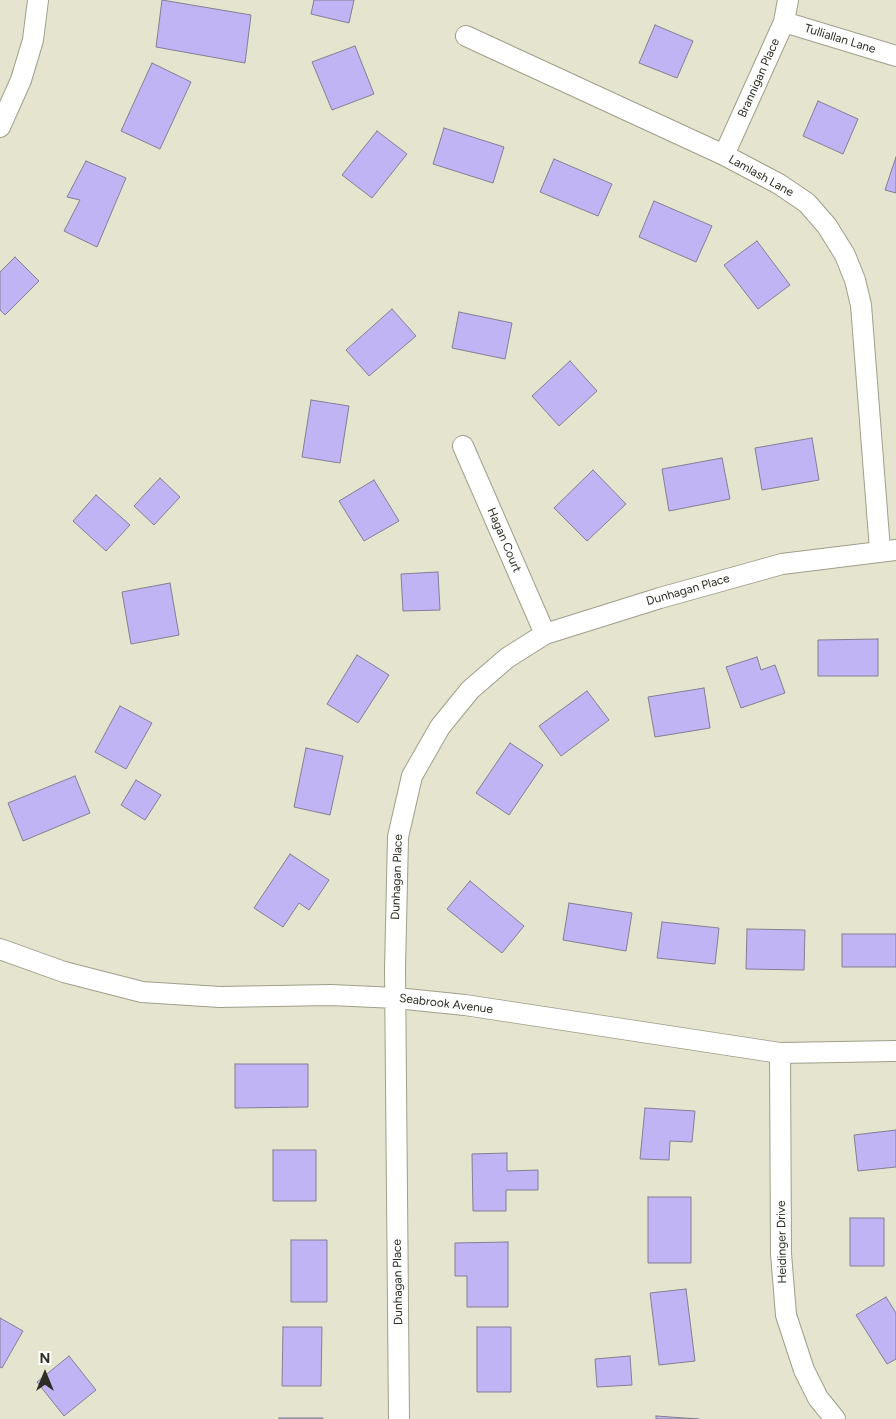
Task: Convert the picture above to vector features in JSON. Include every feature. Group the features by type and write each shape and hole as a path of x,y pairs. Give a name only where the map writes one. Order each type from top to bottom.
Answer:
{"street":[{"path":"0,127 21,80 33,40 38,0"},
{"name":"Brannigan Place","path":"724,155 784,22 788,0"},
{"name":"Tulliallan Lane","path":"784,22 896,56"},
{"name":"Lamlash Lane","path":"466,36 724,155 779,184 807,203 827,226 845,255 855,280 861,305 888,550"},
{"name":"Hagan Court","path":"463,446 544,634"},
{"name":"Dunhagan Place","path":"399,1419 396,998 398,837 412,776 440,727 470,690 508,658 544,634 660,598 782,564 888,550"},
{"name":"Seabrook Avenue","path":"0,949 64,972 142,992 220,997 331,995 396,998 465,1005 780,1053 896,1051"},
{"name":"Heidinger Drive","path":"780,1053 781,1254 786,1315 804,1370 818,1398 835,1419"}],"building":[{"path":"162,0 251,15 245,63 156,47"},
{"path":"314,0 354,0 349,23 311,14"},
{"path":"655,25 693,41 677,78 639,63"},
{"path":"355,46 374,94 332,110 312,62"},
{"path":"152,63 191,82 160,149 121,131"},
{"path":"818,101 858,119 843,154 803,136"},
{"path":"444,128 504,147 493,183 433,164"},
{"path":"377,131 407,154 372,198 342,175"},
{"path":"896,157 896,193 885,190"},
{"path":"554,159 612,184 598,216 540,192"},
{"path":"86,161 126,178 97,247 64,231 80,200 67,197"},
{"path":"654,201 712,226 696,262 639,237"},
{"path":"757,241 790,285 758,309 724,265"},
{"path":"15,257 39,281 5,315 0,310 0,272"},
{"path":"392,309 416,336 369,376 346,350"},
{"path":"459,312 512,323 505,359 452,348"},
{"path":"570,361 597,391 559,426 532,396"},
{"path":"311,400 349,406 340,463 302,457"},
{"path":"812,438 819,480 762,490 755,448"},
{"path":"722,458 730,499 669,511 662,469"},
{"path":"593,470 626,504 587,541 554,508"},
{"path":"160,478 180,497 154,525 134,506"},
{"path":"374,480 399,521 364,541 339,501"},
{"path":"96,495 130,525 106,551 73,521"},
{"path":"438,572 440,610 403,611 401,574"},
{"path":"170,583 179,635 131,644 122,592"},
{"path":"878,639 878,676 818,676 818,640"},
{"path":"357,655 389,675 358,723 327,704"},
{"path":"757,657 761,670 775,665 785,693 741,708 726,667"},
{"path":"704,688 710,728 655,737 648,697"},
{"path":"587,691 609,720 561,756 539,726"},
{"path":"120,706 152,723 126,769 95,752"},
{"path":"510,743 543,765 509,815 476,793"},
{"path":"306,748 343,756 330,815 294,807"},
{"path":"75,776 90,813 23,841 8,803"},
{"path":"136,780 161,795 145,820 121,805"},
{"path":"290,854 329,880 309,910 299,903 283,927 254,908"},
{"path":"470,881 524,926 502,953 447,909"},
{"path":"569,903 632,913 626,951 563,940"},
{"path":"662,922 719,928 715,964 657,958"},
{"path":"747,929 805,930 804,970 746,969"},
{"path":"842,934 896,934 896,967 842,967"},
{"path":"235,1064 308,1064 308,1107 235,1108"},
{"path":"645,1108 695,1111 692,1142 670,1141 669,1160 640,1159"},
{"path":"896,1130 896,1167 858,1171 854,1135"},
{"path":"273,1150 316,1150 316,1201 273,1201"},
{"path":"507,1153 507,1171 538,1170 538,1190 506,1190 506,1211 473,1211 472,1154"},
{"path":"648,1197 691,1197 691,1263 648,1263"},
{"path":"850,1218 884,1218 884,1266 850,1266"},
{"path":"291,1240 327,1240 327,1302 291,1302"},
{"path":"508,1242 508,1307 467,1307 467,1276 455,1276 455,1243"},
{"path":"686,1289 695,1361 659,1365 650,1293"},
{"path":"886,1297 896,1313 896,1359 887,1364 856,1315"},
{"path":"0,1318 23,1331 2,1368 0,1367"},
{"path":"283,1327 322,1327 321,1386 282,1386"},
{"path":"477,1327 511,1327 511,1392 477,1392"},
{"path":"69,1356 96,1390 64,1416 37,1382"},
{"path":"630,1356 632,1385 597,1387 595,1359"},
{"path":"656,1416 699,1419 656,1419"},
{"path":"323,1418 323,1419 279,1419"}]}
